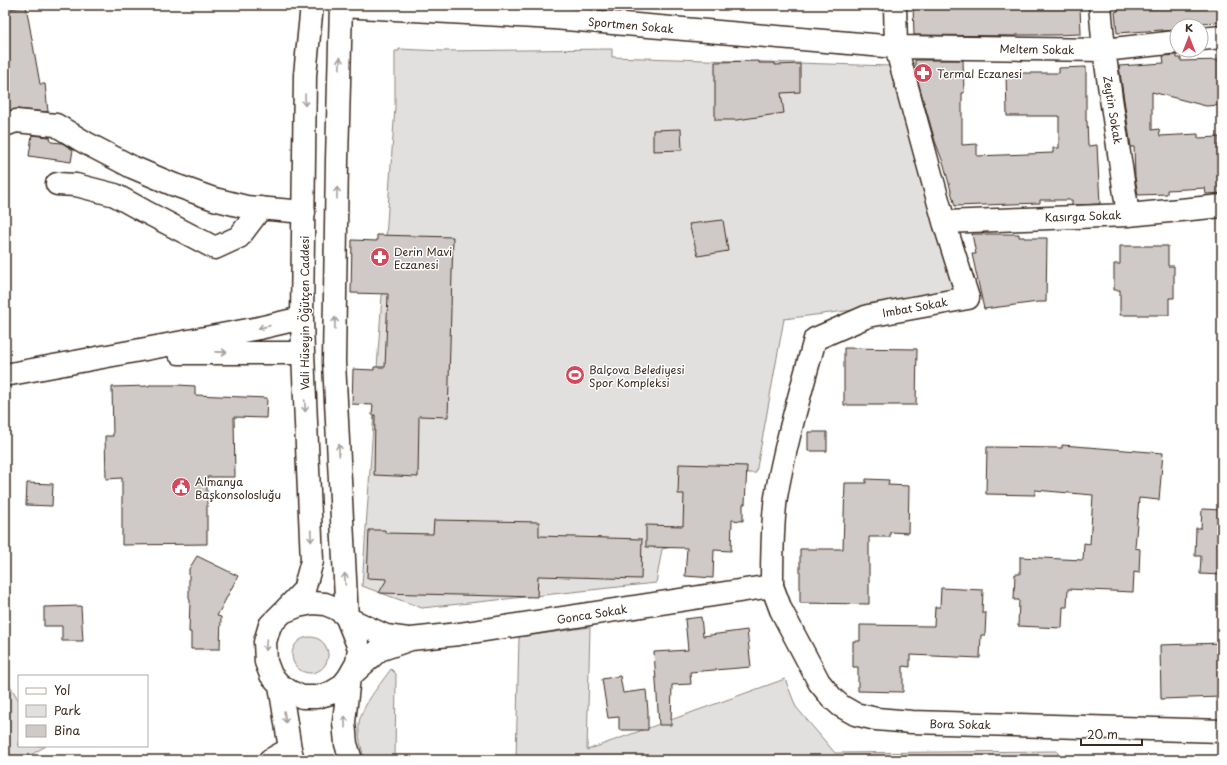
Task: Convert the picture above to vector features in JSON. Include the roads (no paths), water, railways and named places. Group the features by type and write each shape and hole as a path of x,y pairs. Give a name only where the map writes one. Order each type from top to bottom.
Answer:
{"street":[{"name":"Vali Hüseyin Öğütçen Caddesi","path":"283,612 304,590 312,561 302,353 302,318 305,75 312,5"},
{"path":"341,5 334,362 347,618"},
{"name":"Sportmen Sokak","path":"341,5 554,12 896,47"},
{"name":"Imbat Sokak","path":"772,586 772,541 776,498 785,456 815,339 868,316 968,298 944,222 896,47 895,5"},
{"name":"Zeytin Sokak","path":"1100,5 1104,50 1128,214"},
{"path":"1209,39 1222,37"},
{"name":"Meltem Sokak","path":"896,47 1104,50 1169,43"},
{"path":"5,125 16,121 56,125 132,167 172,184 214,199 246,207 304,212"},
{"path":"58,184 76,186 115,195 144,212 215,248 239,238 261,208"},
{"name":"Kasırga Sokak","path":"944,222 1128,214 1222,206"},
{"path":"5,375 259,328 302,318 334,362"},
{"path":"126,353 302,353"},
{"name":"Gonca Sokak","path":"411,639 459,634 772,586"},
{"name":"Bora Sokak","path":"772,586 781,610 820,682 832,698 854,714 876,719 912,722 1222,730"},
{"path":"351,760 346,744 344,722 349,678 357,663 359,648 344,613 325,604 313,603 298,606 283,612 270,625 265,642 266,662 271,675 280,685 302,697 317,697 332,693 340,687 349,678 379,650 411,639"},
{"path":"347,618 386,636 411,639"},
{"path":"270,760 291,755 280,685"}],"place":[{"name":"Termal Eczanesi","path":"923,73"},
{"name":"Derin Mavi Eczanesi","path":"380,257"},
{"name":"Balçova Belediyesi Spor Kompleksi","path":"575,375"},
{"name":"Almanya Başkonsolosluğu","path":"181,487"}]}
